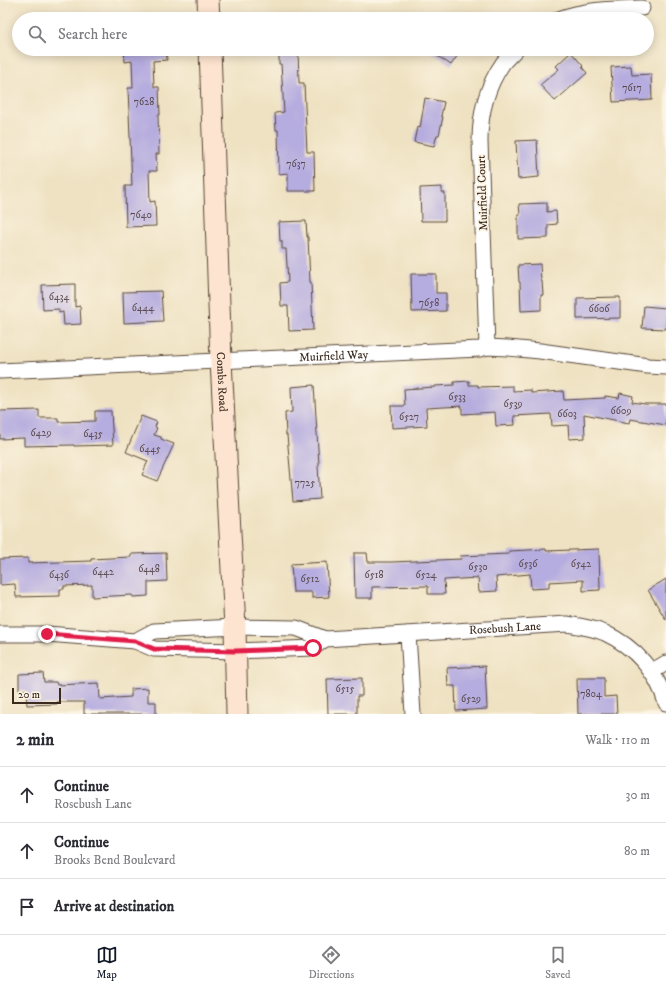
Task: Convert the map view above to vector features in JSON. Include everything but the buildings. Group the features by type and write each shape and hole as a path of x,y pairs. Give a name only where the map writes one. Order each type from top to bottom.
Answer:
{"street":[{"path":"208,0 209,12"},
{"path":"582,12 594,10 642,8"},
{"name":"Combs Road","path":"210,56 221,361 235,627 237,714"},
{"name":"Muirfield Court","path":"487,347 481,126 483,111 489,89 500,68 509,56"},
{"name":"Muirfield Way","path":"0,371 480,349 487,347 540,351 648,366 666,367"},
{"name":"Rosebush Lane","path":"135,641 154,630 235,627 296,628 325,639 543,624 567,624 582,626 604,633 618,640 636,654 651,672 660,687 666,703"},
{"name":"Rosebush Lane","path":"0,634 47,634 135,641 154,649 236,651 313,648 325,639"},
{"path":"408,634 413,714"},
{"path":"651,672 666,663"}],"route":[{"path":"47,634 135,641 154,649 236,651 313,648"}]}
